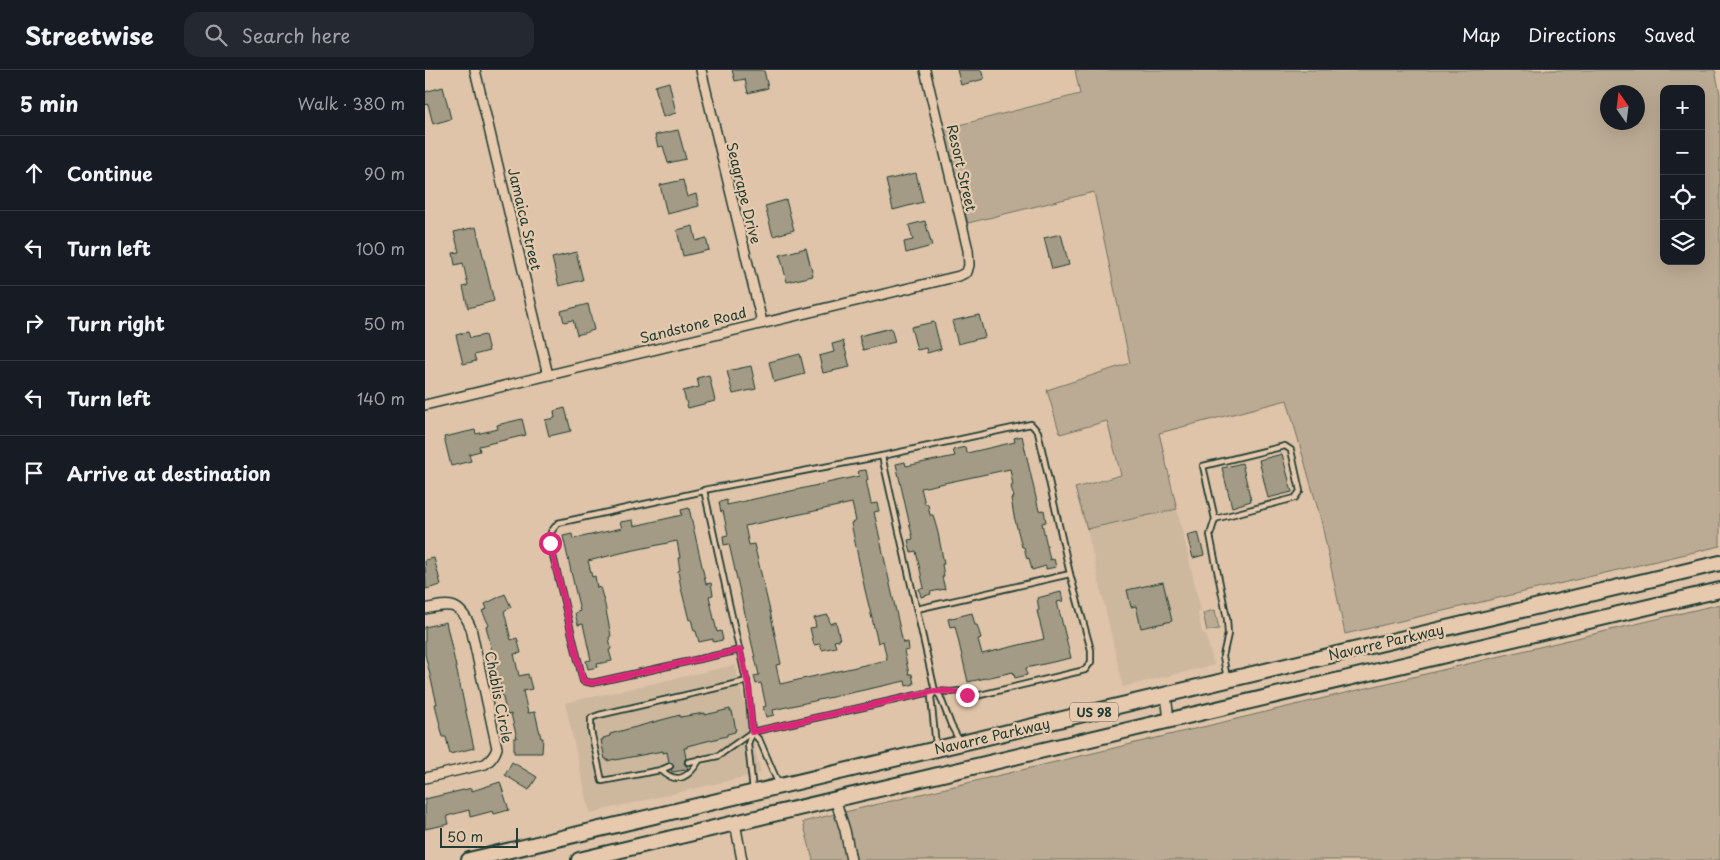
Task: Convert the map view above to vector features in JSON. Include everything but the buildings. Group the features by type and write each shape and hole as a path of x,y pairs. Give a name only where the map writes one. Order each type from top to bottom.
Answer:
{"highway":[{"name":"Navarre Parkway","path":"469,860 1720,563"},
{"name":"Navarre Parkway","path":"579,860 1720,590"}],"street":[{"name":"Jamaica Street","path":"475,70 548,375"},
{"name":"Seagrape Drive","path":"701,70 762,322"},
{"name":"Resort Street","path":"925,70 968,250 969,265 967,272"},
{"name":"Sandstone Road","path":"425,405 762,322 959,276 967,272"},
{"name":"Chablis Circle","path":"425,609 453,605 463,612 468,621 497,748 495,754 485,764 425,778"},
{"path":"1166,695 1169,720"},
{"path":"835,799 845,830 851,860"},
{"path":"735,823 742,860"}],"lane":[{"path":"688,762 718,756 752,732 935,691 959,691 967,695 976,696 1085,670 1091,662 1091,650 1038,432 1031,424 704,491 558,523 551,532 550,543 583,681 592,683 740,650"},
{"path":"1215,519 1295,498 1300,491 1291,450 1285,446 1203,466 1215,519 1210,536 1227,619 1228,634 1223,656 1227,680"},
{"path":"882,456 935,691 940,696 951,725 961,744"},
{"path":"704,491 747,681 752,732 748,744 754,792"},
{"path":"917,609 1071,574"},
{"path":"670,766 661,770 602,781 591,731 591,718 747,681"},
{"path":"935,691 931,697 937,749"},
{"path":"752,732 760,741 780,786"},
{"path":"661,770 668,777 684,777 692,772 700,760"}],"shaded area":[{"path":"1075,70 1715,70 1720,94 1720,546 1345,634 1321,520 1287,400 1159,433 1177,509 1087,529 1075,488 1121,475 1107,421 1060,434 1047,390 1130,363 1094,192 968,223 944,129 1080,94"},
{"path":"1177,509 1201,610 1198,614 1202,632 1206,635 1214,665 1123,687 1087,529"},
{"path":"1720,604 1720,860 856,860 845,812"},
{"path":"1215,610 1219,629 1207,631 1203,613"},
{"path":"735,665 761,773 590,813 565,703"},
{"path":"835,814 846,860 813,860 803,822"}],"route":[{"path":"550,543 583,681 592,683 740,650 749,688 752,732 935,691 959,691 967,695"}]}
